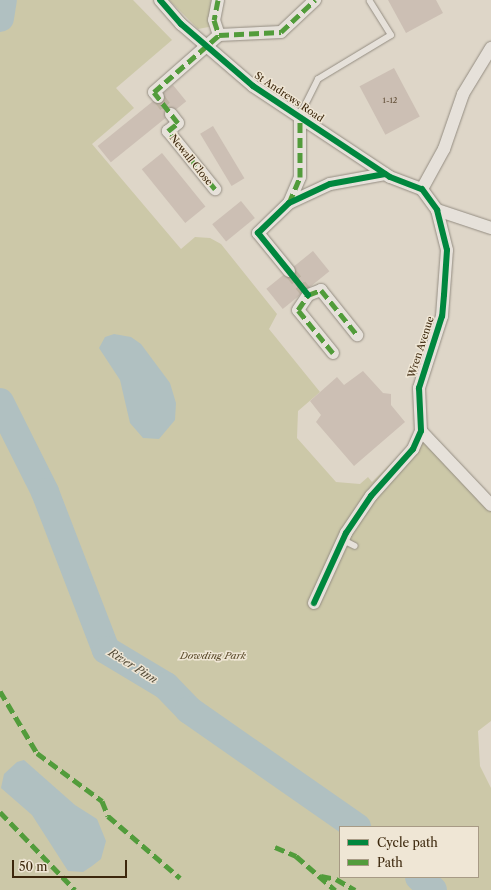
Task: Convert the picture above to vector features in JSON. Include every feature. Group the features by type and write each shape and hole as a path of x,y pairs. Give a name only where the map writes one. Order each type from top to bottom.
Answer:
{"street":[{"name":"St Andrews Road","path":"160,0 205,45 253,86 300,115 385,174 422,189"},
{"path":"218,0 214,20 219,35"},
{"path":"158,97 154,92 205,45 219,35 281,32 315,0"},
{"path":"422,189 444,149 464,94 491,48"},
{"name":"Newall Close","path":"171,114 178,123 168,131 215,189"},
{"path":"289,203 300,177 300,115"},
{"path":"289,271 258,233 289,203 330,184 385,174"},
{"name":"Wren Avenue","path":"314,603 343,540 371,496 413,449 421,431 418,388 442,316 447,250 437,210 422,189"},
{"path":"437,210 491,228"},
{"path":"333,353 298,310 306,293 321,290 357,336"},
{"path":"421,431 491,505"}],"lane":[{"path":"300,115 318,79 391,35 370,1"},
{"path":"343,540 355,546"}],"green space":[{"name":"Dowding Park","path":"0,0 133,0 172,40 116,88 134,108 92,144 181,249 195,237 210,238 221,244 277,314 269,329 320,392 298,411 297,438 336,482 360,484 368,477 372,482 411,444 425,441 491,509 491,721 478,731 480,766 491,788 491,890 0,890"},
{"path":"169,0 217,0 214,26 198,29"}],"shaded area":[{"path":"114,334 131,337 141,344 170,383 176,403 175,420 159,439 143,438 130,423 120,380 99,348 105,337"},
{"path":"24,760 75,805 97,819 106,841 101,859 83,872 68,871 32,815 1,788 4,774 17,762"}],"building":[{"path":"388,0 436,0 443,13 406,33"},
{"path":"394,68 420,117 385,135 360,86"},
{"path":"173,85 186,101 111,162 98,146"},
{"path":"213,126 244,178 232,186 200,134"},
{"path":"162,153 205,207 185,223 142,169"},
{"path":"241,201 255,218 226,241 212,224"},
{"path":"313,251 329,271 283,309 266,289"},
{"path":"363,371 383,393 391,394 391,405 405,422 354,466 316,422 321,415 310,401 337,377 344,385"}],"waterway":[{"name":"River Pinn","path":"0,18 3,0"},
{"name":"River Pinn","path":"0,402 45,492 106,650 166,686 189,710 356,826"},
{"name":"River Pinn","path":"420,878 433,890"}],"tunnel":[{"path":"158,97 171,114"},
{"path":"289,271 305,291"}],"marked path":[{"path":"218,0 214,20 219,35"},
{"path":"215,189 168,131 178,123 154,92 219,35 281,32 315,0"},
{"path":"289,203 300,177 300,115"},
{"path":"333,353 298,310 308,295 321,290 357,335"},
{"path":"0,691 37,753 102,801 108,816 180,878"},
{"path":"0,812 75,890"},
{"path":"275,847 296,856 335,890"},
{"path":"321,876 336,879 355,890"}],"cycle path":[{"path":"160,0 181,24 253,86 390,177 422,189 437,210 447,250 444,295 442,316 419,388 421,431 413,449 371,496 346,533 314,603"},
{"path":"308,295 258,233 289,203 330,184 385,174"}]}
